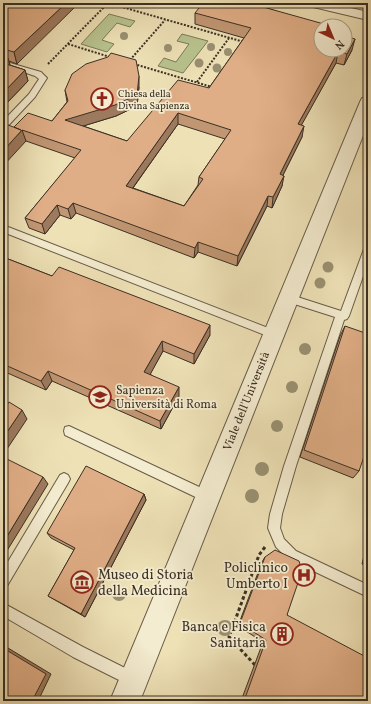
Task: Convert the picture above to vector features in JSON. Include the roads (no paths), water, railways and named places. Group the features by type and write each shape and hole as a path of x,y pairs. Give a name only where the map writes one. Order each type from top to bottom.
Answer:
{"street":[{"path":"314,3 368,16"},
{"name":"Viale dell'Università","path":"125,701 368,102"}],"lane":[{"path":"3,63 38,74 43,78 42,82 3,126"},
{"path":"3,228 273,334"},
{"path":"368,249 344,316 342,315 276,514 275,534 284,548 292,555 368,591"},
{"path":"288,298 342,315"},
{"path":"69,432 208,497"},
{"path":"3,582 64,479"},
{"path":"3,609 78,652 134,680"}],"place":[{"name":"Chiesa della Divina Sapienza","path":"102,99"},
{"name":"Sapienza Università di Roma","path":"100,397"},
{"name":"Policlinico Umberto I","path":"304,575"},
{"name":"Museo di Storia della Medicina","path":"82,582"},
{"name":"Banca e Fisica Sanitaria","path":"282,634"}]}
